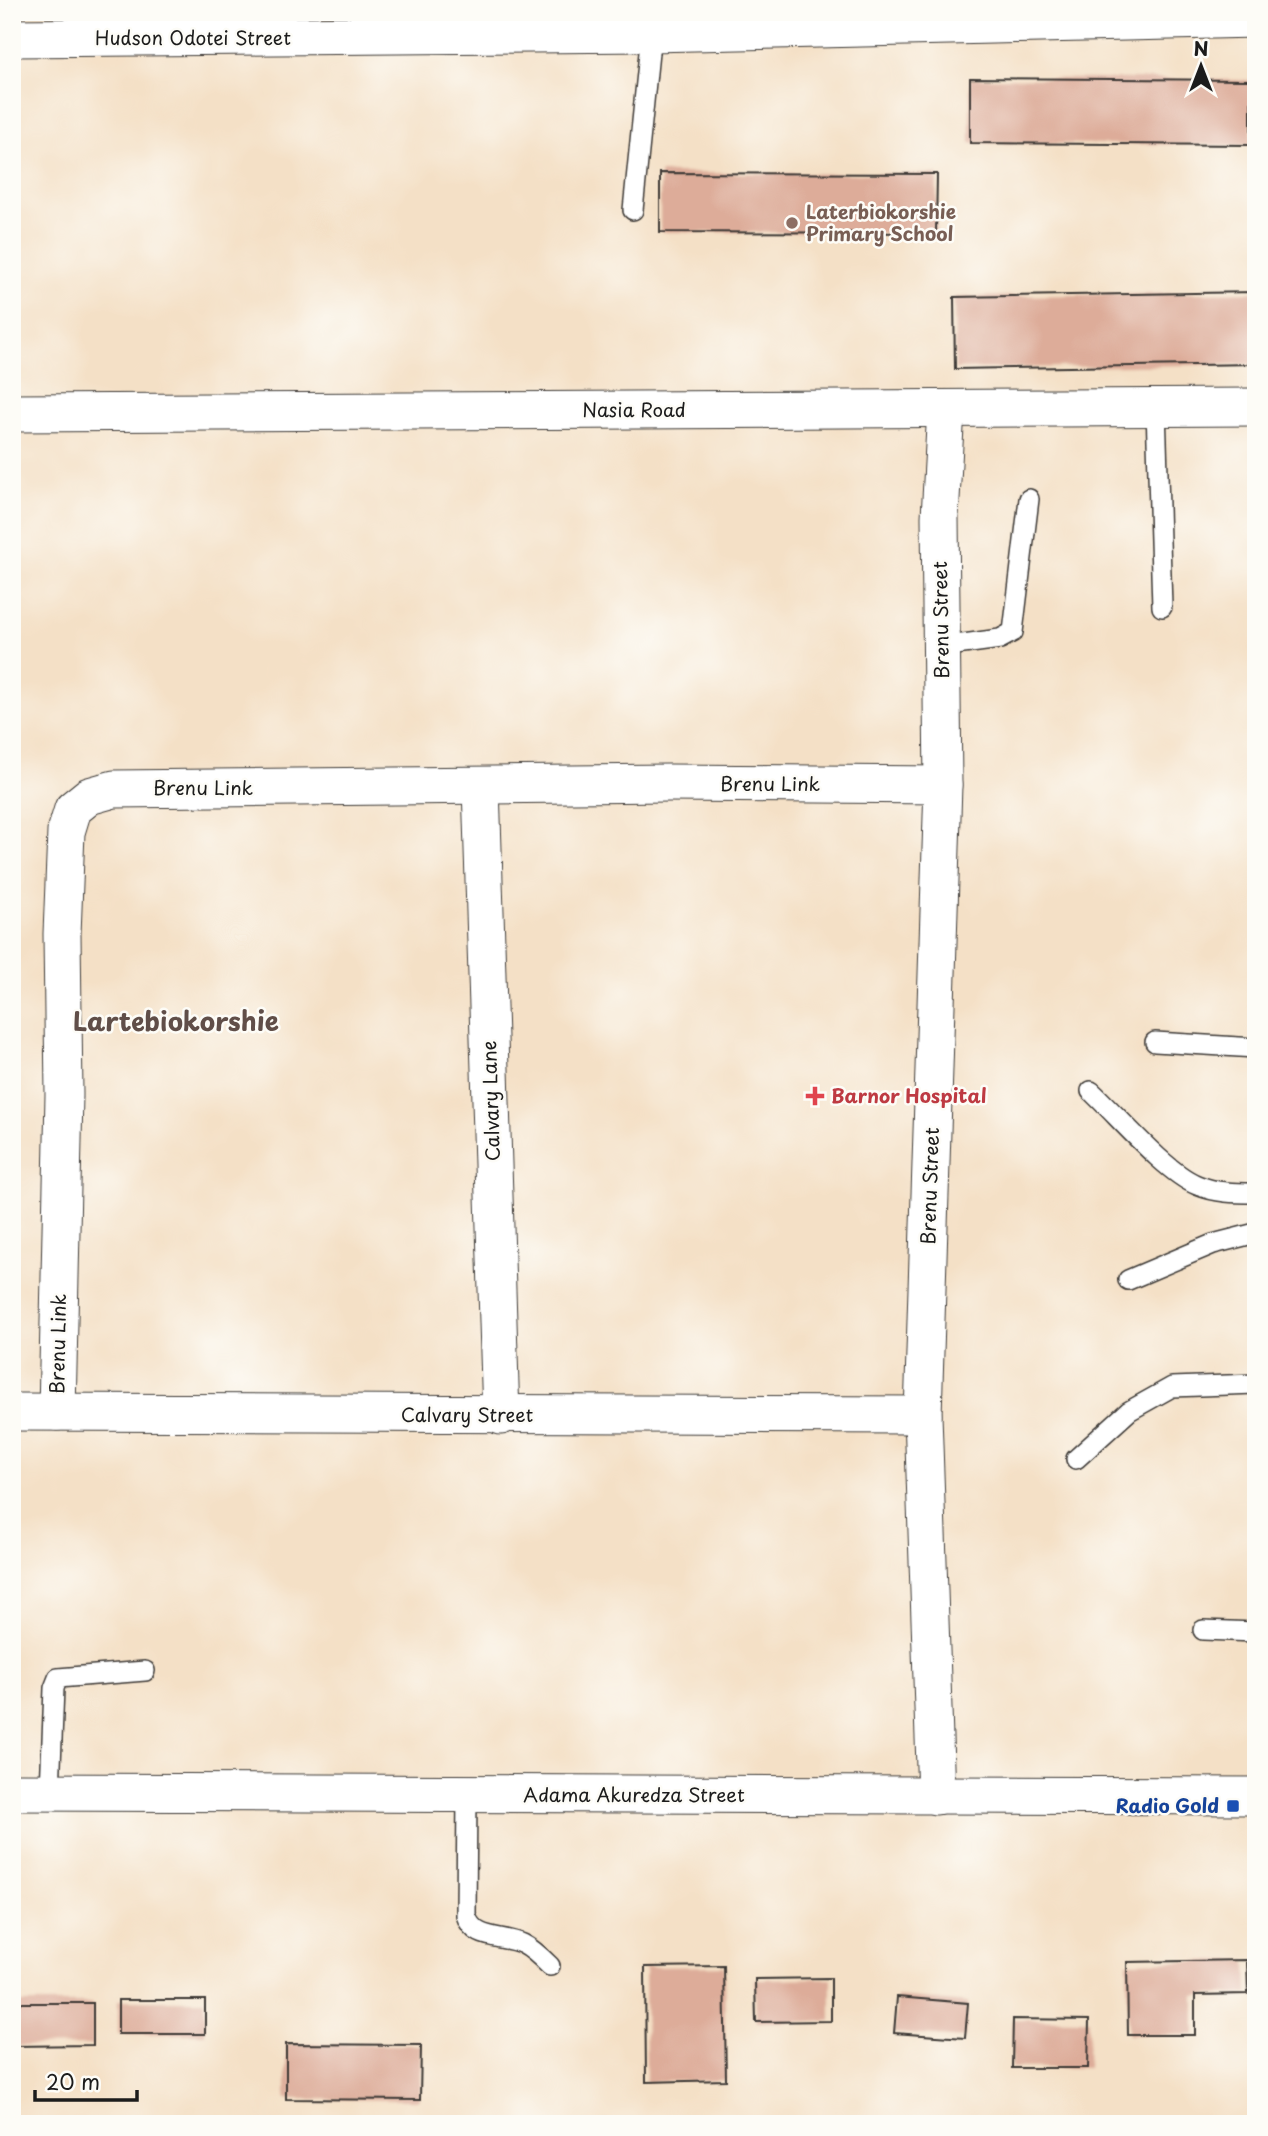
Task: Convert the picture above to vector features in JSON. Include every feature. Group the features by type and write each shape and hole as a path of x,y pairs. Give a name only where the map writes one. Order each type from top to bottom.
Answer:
{"street":[{"name":"Hudson Odotei Street","path":"12,38 294,25 651,33 720,22 1256,19"},
{"name":"Nasia Road","path":"12,413 1256,407"},
{"name":"Brenu Street","path":"936,1796 923,1415 943,785 940,517 946,409"},
{"name":"Brenu Link","path":"57,1412 64,1095 64,865 66,832 74,809 89,796 114,789 943,785"},
{"name":"Calvary Lane","path":"481,786 501,1416"},
{"name":"Calvary Street","path":"12,1412 501,1416 923,1415"},
{"name":"Adama Akuredza Street","path":"12,1792 1256,1796"}],"lane":[{"path":"634,210 651,33"},
{"path":"1156,408 1162,607"},
{"path":"941,647 1000,639 1013,632 1030,499"},
{"path":"1155,1042 1256,1048"},
{"path":"1091,1091 1178,1173 1195,1184 1222,1193 1256,1193"},
{"path":"1128,1279 1224,1240 1256,1233"},
{"path":"1076,1459 1129,1411 1172,1387 1256,1384"},
{"path":"1203,1630 1256,1632"},
{"path":"50,1793 54,1688 58,1678 145,1671"},
{"path":"467,1794 466,1915 469,1925 482,1934 522,1943 550,1966"}],"building":[{"path":"970,78 1251,80 1251,145 970,143"},
{"path":"660,173 937,174 936,233 660,232"},
{"path":"1256,292 1256,364 955,369 954,297"},
{"path":"1247,1960 1248,1994 1195,1995 1195,2035 1128,2035 1127,1962"},
{"path":"724,1966 726,2080 646,2082 645,1967"},
{"path":"831,1978 831,2021 756,2022 755,1979"},
{"path":"897,1997 968,2003 965,2038 894,2033"},
{"path":"118,2000 205,2000 205,2034 118,2034"},
{"path":"12,2003 93,2003 93,2045 12,2046"},
{"path":"1013,2019 1089,2020 1088,2068 1012,2068"},
{"path":"286,2044 421,2045 420,2100 286,2099"}],"place":[{"name":"Laterbiokorshie Primary School","path":"792,223"},
{"name":"Barnor Hospital","path":"815,1096"},
{"name":"Radio Gold","path":"1233,1806"}],"district":[{"name":"Lartebiokorshie","path":"176,1022"}]}
